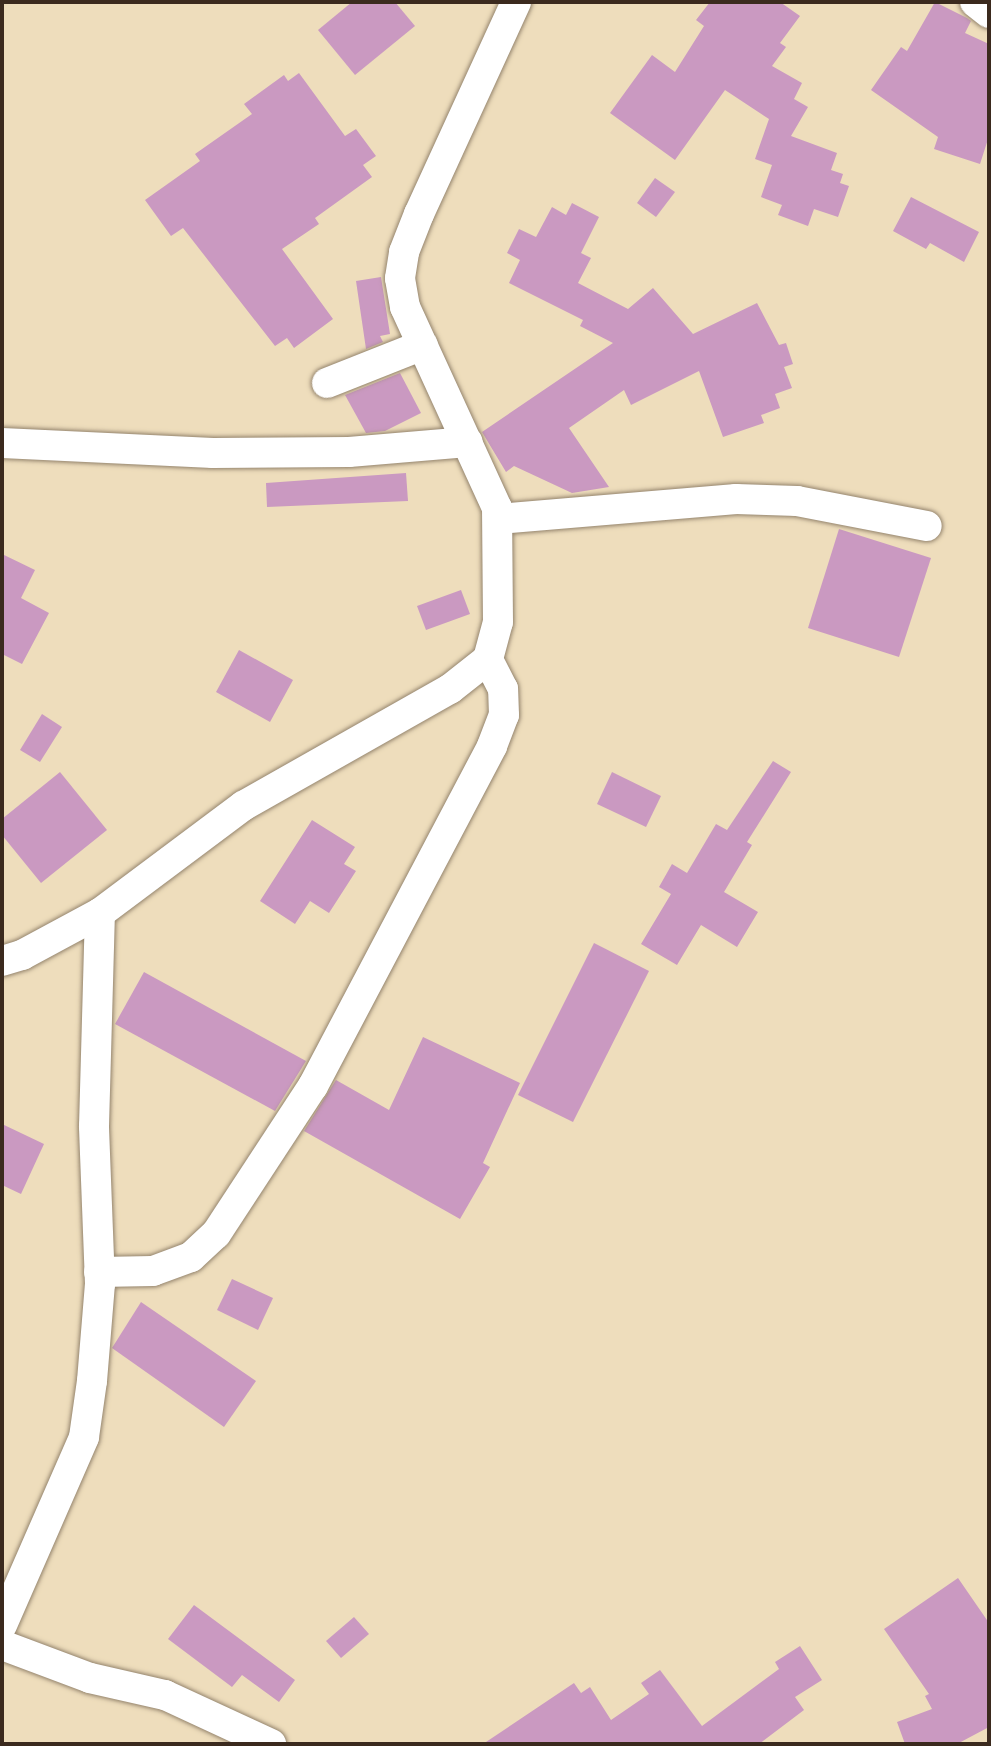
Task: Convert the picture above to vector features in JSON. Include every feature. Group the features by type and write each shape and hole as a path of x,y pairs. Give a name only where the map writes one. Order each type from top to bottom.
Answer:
{"street":[{"path":"2,961 22,956 100,913 243,806 450,689 488,659 498,622 497,508 405,307 400,278 404,252 516,2"},
{"path":"975,2 989,13"},
{"path":"327,383 423,345"},
{"path":"2,443 213,453 349,452 468,442"},
{"path":"498,519 736,499 797,501 927,526"},
{"path":"99,1272 153,1271 191,1256 216,1234 313,1086 492,746 504,715 503,689 488,659"},
{"path":"2,1625 84,1437 99,1272 94,1126 100,913"},
{"path":"2,1645 90,1678 165,1695 271,1744"}],"building":[{"path":"352,2 395,2 415,26 355,75 318,30"},
{"path":"710,2 780,2 800,16 780,43 786,47 772,66 802,83 794,99 808,107 791,136 837,153 831,170 843,174 840,183 849,186 838,217 814,209 808,226 778,215 782,205 761,197 772,165 755,159 769,119 725,90 675,160 610,113 652,55 675,72 704,26 696,20"},
{"path":"935,2 971,21 965,33 989,44 989,136 980,164 934,149 938,137 871,90 901,47 907,51"},
{"path":"299,73 345,136 356,129 376,156 363,165 372,177 315,218 319,224 282,249 333,319 294,348 287,338 275,346 183,228 171,236 145,200 200,161 195,154 252,114 244,104 284,75 288,81"},
{"path":"655,178 675,192 656,217 637,203"},
{"path":"911,197 979,232 964,262 930,243 926,249 893,231"},
{"path":"572,203 599,217 581,253 591,258 578,283 628,309 653,288 693,334 757,303 779,345 786,343 793,364 784,367 792,388 775,394 780,408 761,415 764,423 723,437 699,371 631,405 624,390 569,428 609,487 572,493 514,466 506,472 482,432 613,343 580,326 583,320 509,283 520,260 507,253 519,229 536,237 552,207 566,215"},
{"path":"381,277 390,334 380,336 383,342 366,349 356,281"},
{"path":"400,373 421,413 385,431 366,433 345,395"},
{"path":"406,473 408,501 267,507 266,483"},
{"path":"839,529 931,558 899,657 808,628"},
{"path":"2,554 35,570 21,598 49,613 22,664 2,654"},
{"path":"461,590 470,614 426,630 417,606"},
{"path":"239,650 293,680 270,722 216,692"},
{"path":"42,714 62,727 40,762 20,750"},
{"path":"773,761 791,772 747,842 752,845 724,892 758,912 737,947 701,925 677,965 641,944 671,894 659,887 672,864 687,873 716,824 727,830"},
{"path":"60,772 107,830 41,883 2,835 2,819"},
{"path":"612,772 661,796 646,827 597,804"},
{"path":"312,820 355,847 344,864 356,871 329,913 310,901 295,924 260,901"},
{"path":"594,943 649,971 573,1122 518,1095"},
{"path":"144,972 306,1061 275,1111 115,1024"},
{"path":"423,1037 520,1083 483,1163 490,1167 460,1219 304,1131 336,1080 389,1110"},
{"path":"2,1124 44,1144 21,1194 2,1185"},
{"path":"232,1279 273,1298 258,1330 217,1310"},
{"path":"141,1302 256,1381 224,1427 112,1348"},
{"path":"958,1578 989,1623 989,1727 957,1744 905,1744 897,1722 932,1709 925,1696 929,1694 884,1629"},
{"path":"194,1605 295,1680 279,1702 242,1675 232,1687 168,1639"},
{"path":"354,1617 369,1634 341,1658 326,1641"},
{"path":"800,1646 822,1680 795,1697 804,1710 759,1744 483,1744 574,1683 581,1693 590,1687 611,1720 649,1694 641,1683 660,1670 702,1726 779,1669 775,1662"}]}
